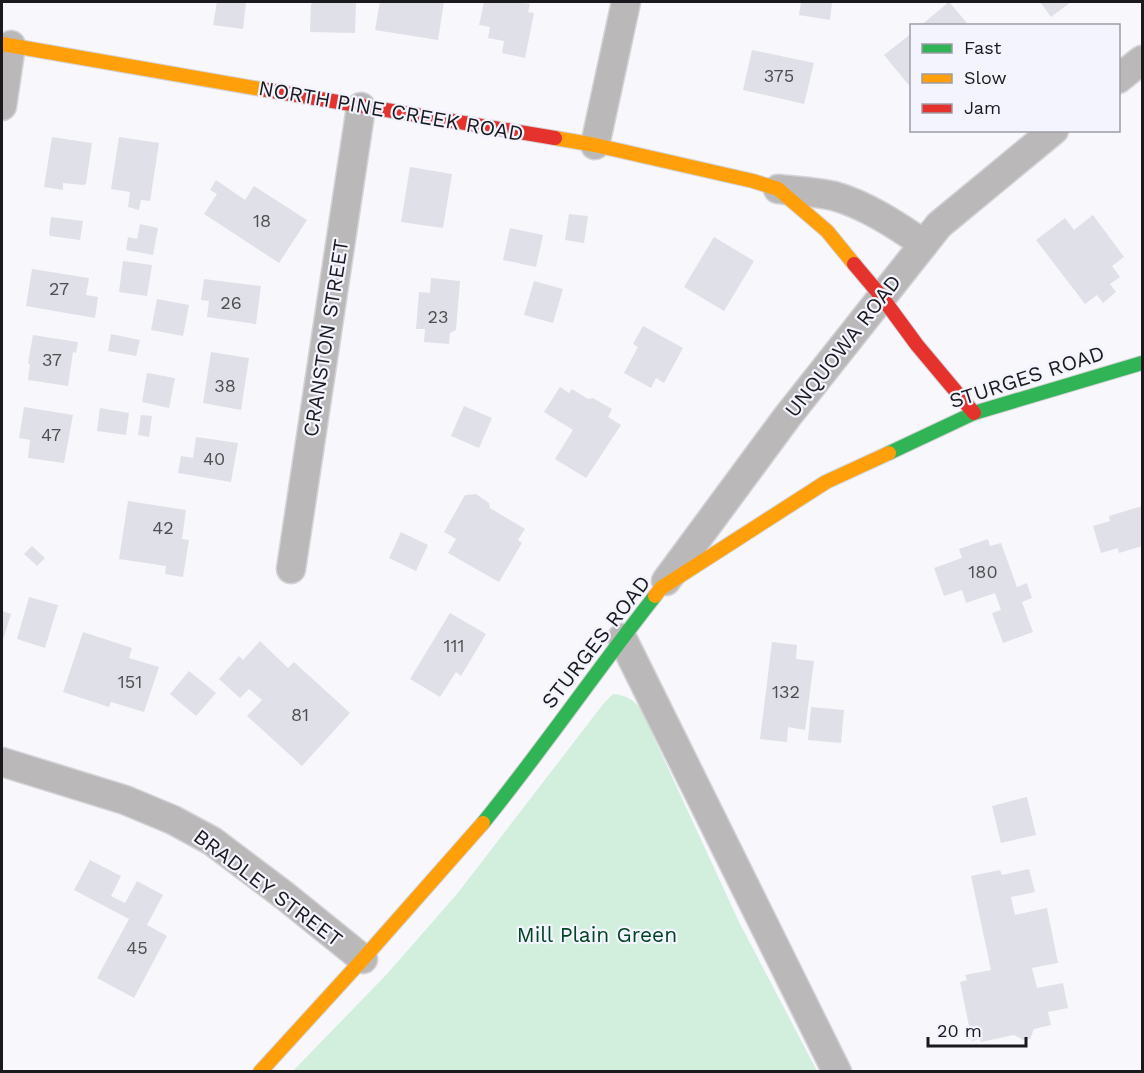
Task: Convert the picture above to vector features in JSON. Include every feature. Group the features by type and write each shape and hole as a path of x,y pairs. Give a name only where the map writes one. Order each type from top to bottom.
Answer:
{"main road":[{"name":"NORTH PINE CREEK ROAD","path":"6,44 361,107 595,145 753,181 778,189 827,231 974,413"},
{"name":"STURGES ROAD","path":"260,1071 471,837 524,772 661,588 826,482 974,413 1143,363"}],"street":[{"path":"595,145 626,2"},
{"path":"2,106 6,44"},
{"path":"1120,78 1143,60"},
{"name":"CRANSTON STREET","path":"291,569 361,107"},
{"name":"UNQUOWA ROAD","path":"661,588 787,417 939,225 1052,132"},
{"name":"NORTH PINE CREEK ROAD","path":"778,189 833,196 869,210 900,227 924,244"},
{"path":"622,638 837,1071"},
{"name":"BRADLEY STREET","path":"2,762 125,800 173,820 212,841 363,959"}],"green space":[{"name":"Mill Plain Green","path":"613,694 630,699 645,716 739,922 817,1071 292,1072 387,974 457,894"}],"building":[{"path":"217,2 246,2 243,29 213,25"},
{"path":"315,2 356,2 355,33 310,32 311,4"},
{"path":"380,2 444,2 438,40 375,30"},
{"path":"484,2 530,4 528,12 534,13 525,58 502,53 504,41 488,38 490,27 479,25"},
{"path":"801,2 832,2 830,20 799,15"},
{"path":"949,2 967,23 966,24 922,24"},
{"path":"1040,2 1071,2 1051,17"},
{"path":"910,35 910,87 884,55"},
{"path":"752,50 814,63 804,104 743,90"},
{"path":"52,137 92,143 86,184 63,183 63,190 44,187"},
{"path":"119,137 159,143 150,201 141,200 139,210 128,207 130,192 111,189"},
{"path":"410,167 452,174 443,228 401,222"},
{"path":"216,180 245,200 254,186 307,220 279,263 204,214 217,194 210,190"},
{"path":"569,214 588,216 584,243 565,240"},
{"path":"1093,215 1124,257 1112,266 1120,277 1110,284 1116,292 1103,303 1097,295 1085,304 1036,240 1065,218 1074,230"},
{"path":"51,217 83,221 80,240 50,236"},
{"path":"140,224 158,228 153,255 126,250 128,237 137,239"},
{"path":"510,228 543,235 536,267 503,260"},
{"path":"714,237 754,261 724,311 684,287"},
{"path":"123,261 152,265 147,296 119,292"},
{"path":"32,269 89,278 86,295 98,297 95,318 26,306"},
{"path":"431,278 460,281 456,330 450,333 449,344 424,342 425,329 416,329 419,292 430,293"},
{"path":"204,279 261,286 256,324 207,317 209,301 201,300"},
{"path":"534,281 563,289 553,323 524,315"},
{"path":"157,299 189,305 183,336 151,330"},
{"path":"643,326 683,348 664,383 656,378 651,388 624,373 638,347 633,344"},
{"path":"111,334 140,340 136,356 108,351"},
{"path":"33,335 78,342 76,353 73,352 68,386 28,380 30,364 28,363"},
{"path":"211,352 249,358 241,410 203,403"},
{"path":"147,373 175,378 169,408 142,402"},
{"path":"560,387 569,393 572,389 612,409 608,417 621,425 586,478 555,459 573,430 544,412"},
{"path":"464,406 492,418 479,448 451,436"},
{"path":"24,407 73,415 64,463 28,458 30,440 19,438"},
{"path":"100,408 129,413 126,435 97,431"},
{"path":"141,415 152,416 149,437 138,435"},
{"path":"196,437 238,443 231,482 178,473 181,456 193,458"},
{"path":"476,494 489,503 490,508 525,529 518,540 522,543 499,582 448,553 456,539 444,532 465,495"},
{"path":"128,501 186,510 182,539 189,540 183,577 165,574 166,566 119,559"},
{"path":"1142,506 1142,546 1119,553 1118,548 1101,553 1093,526 1110,521 1109,516"},
{"path":"401,532 428,545 416,571 389,558"},
{"path":"988,539 990,546 1001,543 1017,587 1027,583 1032,598 1022,602 1033,632 1003,643 992,613 1001,610 995,593 966,603 962,590 944,596 934,568 962,558 959,549"},
{"path":"32,546 45,558 37,566 24,554"},
{"path":"29,597 58,605 45,648 17,639"},
{"path":"2,611 11,614 2,643"},
{"path":"450,613 486,634 461,676 456,672 440,697 410,679"},
{"path":"83,632 132,648 129,658 159,667 144,712 111,702 109,707 63,692"},
{"path":"260,641 288,668 294,662 350,713 302,766 247,716 262,700 249,689 240,698 219,679 239,656 243,660"},
{"path":"772,642 797,645 796,659 814,661 805,730 788,727 787,742 760,739"},
{"path":"189,671 216,693 196,716 170,694"},
{"path":"811,707 844,710 841,743 808,740"},
{"path":"1027,797 1036,835 1001,843 992,806"},
{"path":"90,860 121,876 111,896 125,903 137,881 163,895 147,925 167,936 134,998 97,978 129,919 74,890"},
{"path":"1029,869 1035,892 1011,897 1015,915 1047,908 1058,963 1032,968 1037,988 1063,983 1068,1008 1048,1012 1051,1025 1034,1029 1030,1039 1023,1040 1014,1035 981,1042 980,1039 972,1041 960,982 967,980 965,975 991,970 971,876 1000,870 1002,875"}],"traffic: fast":[{"path":"889,453 974,413 1142,363"},
{"path":"483,823 655,596"}],"traffic: slow":[{"path":"2,44 266,90"},
{"path":"555,138 753,181 778,189 827,231 854,264"},
{"path":"655,596 661,588 826,482 889,453"},
{"path":"260,1072 483,823"}],"traffic: jam":[{"path":"266,90 555,138"},
{"path":"854,264 974,413"}]}
